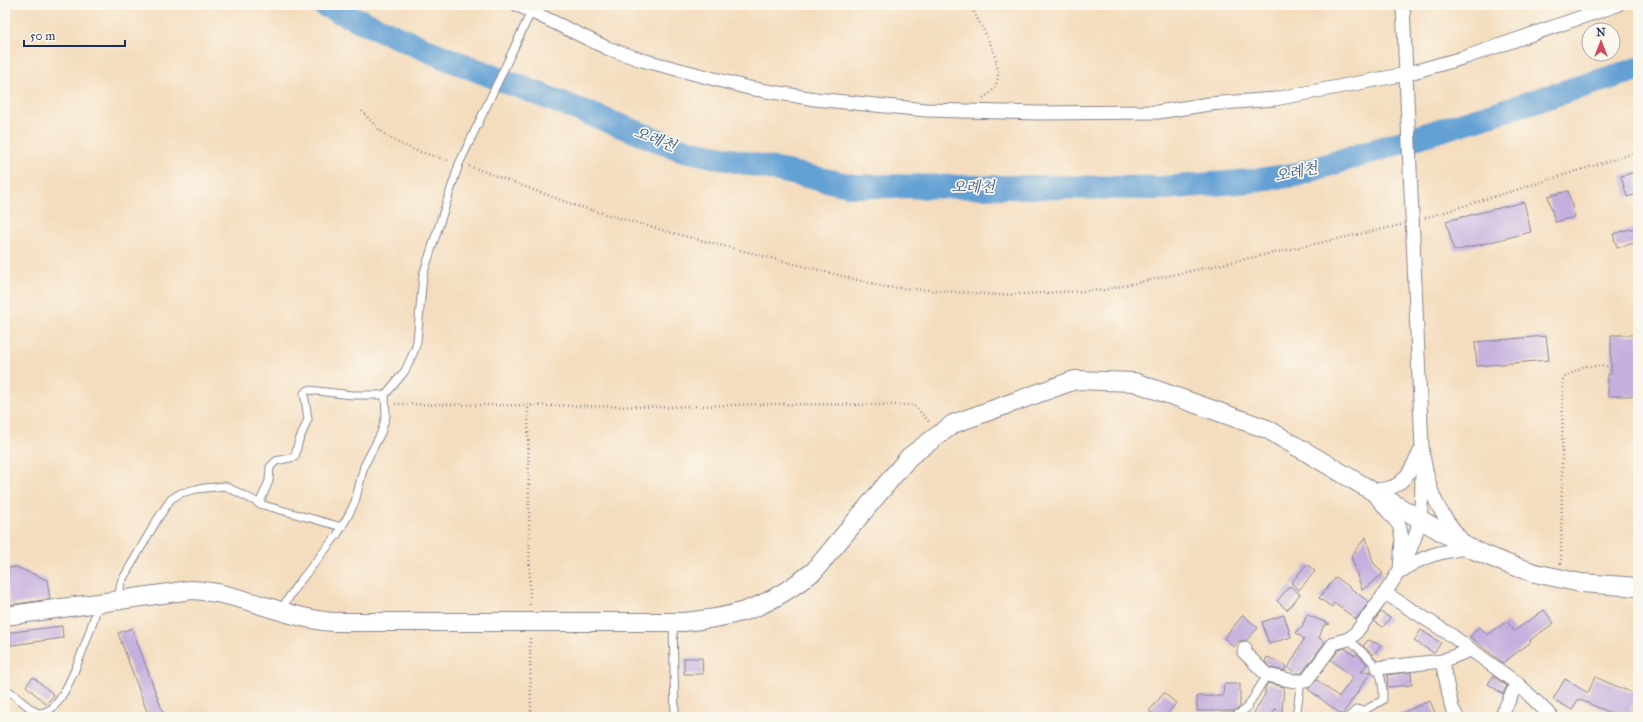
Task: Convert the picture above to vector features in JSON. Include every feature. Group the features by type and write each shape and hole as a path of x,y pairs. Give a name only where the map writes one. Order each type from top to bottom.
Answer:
{"street":[{"path":"518,5 607,48 642,60 749,88 815,99 926,110 1037,113 1158,112 1209,104 1275,99 1406,74 1466,57 1617,5"},
{"path":"1245,648 1244,652 1267,675 1306,682 1334,643 1349,639 1366,621 1386,593 1400,572 1414,542 1420,520 1422,448 1403,5"},
{"path":"5,616 192,590 206,590 308,619 333,622 674,622 718,619 742,613 773,599 814,572 909,458 953,424 1075,380 1134,382 1268,429 1468,548 1535,573 1581,583 1638,587"},
{"path":"1370,490 1388,489 1401,483 1406,477 1422,448"},
{"path":"1422,448 1426,476 1432,494 1444,517 1468,548"},
{"path":"1370,490 1399,525 1402,538 1400,572"},
{"path":"1400,572 1412,562 1427,555 1468,548"},
{"path":"1386,593 1451,635 1517,684 1552,717"},
{"path":"1378,668 1442,661 1470,650"},
{"path":"1442,661 1452,708 1457,717"},
{"path":"1501,717 1517,684"}],"lane":[{"path":"280,611 297,585 337,535 355,502 366,461 381,433 386,416 385,395 405,371 415,349 423,275 460,164 531,12"},
{"path":"259,504 269,481 270,467 276,461 295,457 298,443 308,419 304,393 308,390 352,395 385,395"},
{"path":"118,600 121,582 156,520 171,499 181,493 196,489 225,486 259,504 342,527"},
{"path":"5,688 37,712 45,712 54,706 68,683 94,621 98,603"},
{"path":"674,622 675,717"},
{"path":"1348,717 1357,709 1363,711 1383,700 1384,685 1378,668 1349,639"},
{"path":"1233,717 1244,710 1267,675"},
{"path":"1296,717 1301,682"},
{"path":"1244,710 1250,717"}],"path":[{"path":"970,5 994,54 998,77 991,94 980,100"},
{"path":"362,111 392,140 576,206 670,232 885,286 1000,295 1104,290 1412,223 1638,152"},
{"path":"1560,579 1563,378 1584,366 1607,366"},
{"path":"386,404 528,404 672,407 764,404 914,406 941,433"},
{"path":"528,404 531,717"}],"building":[{"path":"1638,171 1638,194 1627,197 1621,176"},
{"path":"1568,191 1575,217 1555,222 1548,196"},
{"path":"1524,202 1531,232 1454,251 1446,221"},
{"path":"1638,227 1638,242 1617,248 1613,234"},
{"path":"1611,335 1638,335 1638,396 1608,396 1608,374 1611,374"},
{"path":"1546,336 1549,360 1477,366 1475,342"},
{"path":"1366,537 1373,562 1383,574 1362,590 1351,556"},
{"path":"1307,564 1315,571 1299,590 1291,583"},
{"path":"16,567 47,580 50,599 10,605 5,568"},
{"path":"1336,577 1369,602 1356,619 1334,603 1332,607 1319,598"},
{"path":"1290,586 1300,594 1287,610 1277,601"},
{"path":"1544,610 1554,623 1530,640 1531,642 1503,663 1470,637 1479,627 1488,635 1507,621 1514,631"},
{"path":"1381,612 1390,618 1383,627 1374,621"},
{"path":"1243,615 1258,628 1247,640 1239,641 1234,647 1224,638"},
{"path":"1284,615 1291,637 1269,644 1262,622"},
{"path":"1307,615 1330,624 1324,625 1319,638 1325,642 1302,673 1297,673 1288,668 1304,639 1296,633 1299,628 1301,629"},
{"path":"62,626 63,638 5,646 5,633"},
{"path":"132,628 164,715 158,717 149,717 118,633"},
{"path":"1421,630 1441,643 1434,653 1414,641"},
{"path":"1368,640 1381,645 1373,655 1363,646"},
{"path":"1345,648 1355,656 1357,654 1367,664 1361,672 1371,672 1342,715 1308,689 1317,680 1339,697 1353,677 1331,660 1339,650"},
{"path":"1267,657 1286,665 1285,671 1271,668 1265,662"},
{"path":"684,658 702,658 703,674 684,674"},
{"path":"1411,672 1412,685 1388,687 1387,675"},
{"path":"1493,676 1507,686 1503,694 1488,684"},
{"path":"33,677 54,695 46,704 26,686"},
{"path":"1595,677 1637,695 1627,717 1621,717 1578,699 1572,710 1553,699 1565,679 1588,693"},
{"path":"1268,683 1284,687 1282,712 1275,709 1271,717 1252,717 1265,694 1265,688"},
{"path":"1224,684 1240,684 1240,707 1234,711 1197,711 1197,696 1223,696"},
{"path":"1164,693 1176,703 1165,717 1157,717 1149,711"},
{"path":"1430,701 1437,717 1394,717 1420,705"}],"waterway":[{"name":"오례천","path":"324,5 443,57 680,149 853,186 1162,188 1251,181 1295,175 1638,69"}]}
